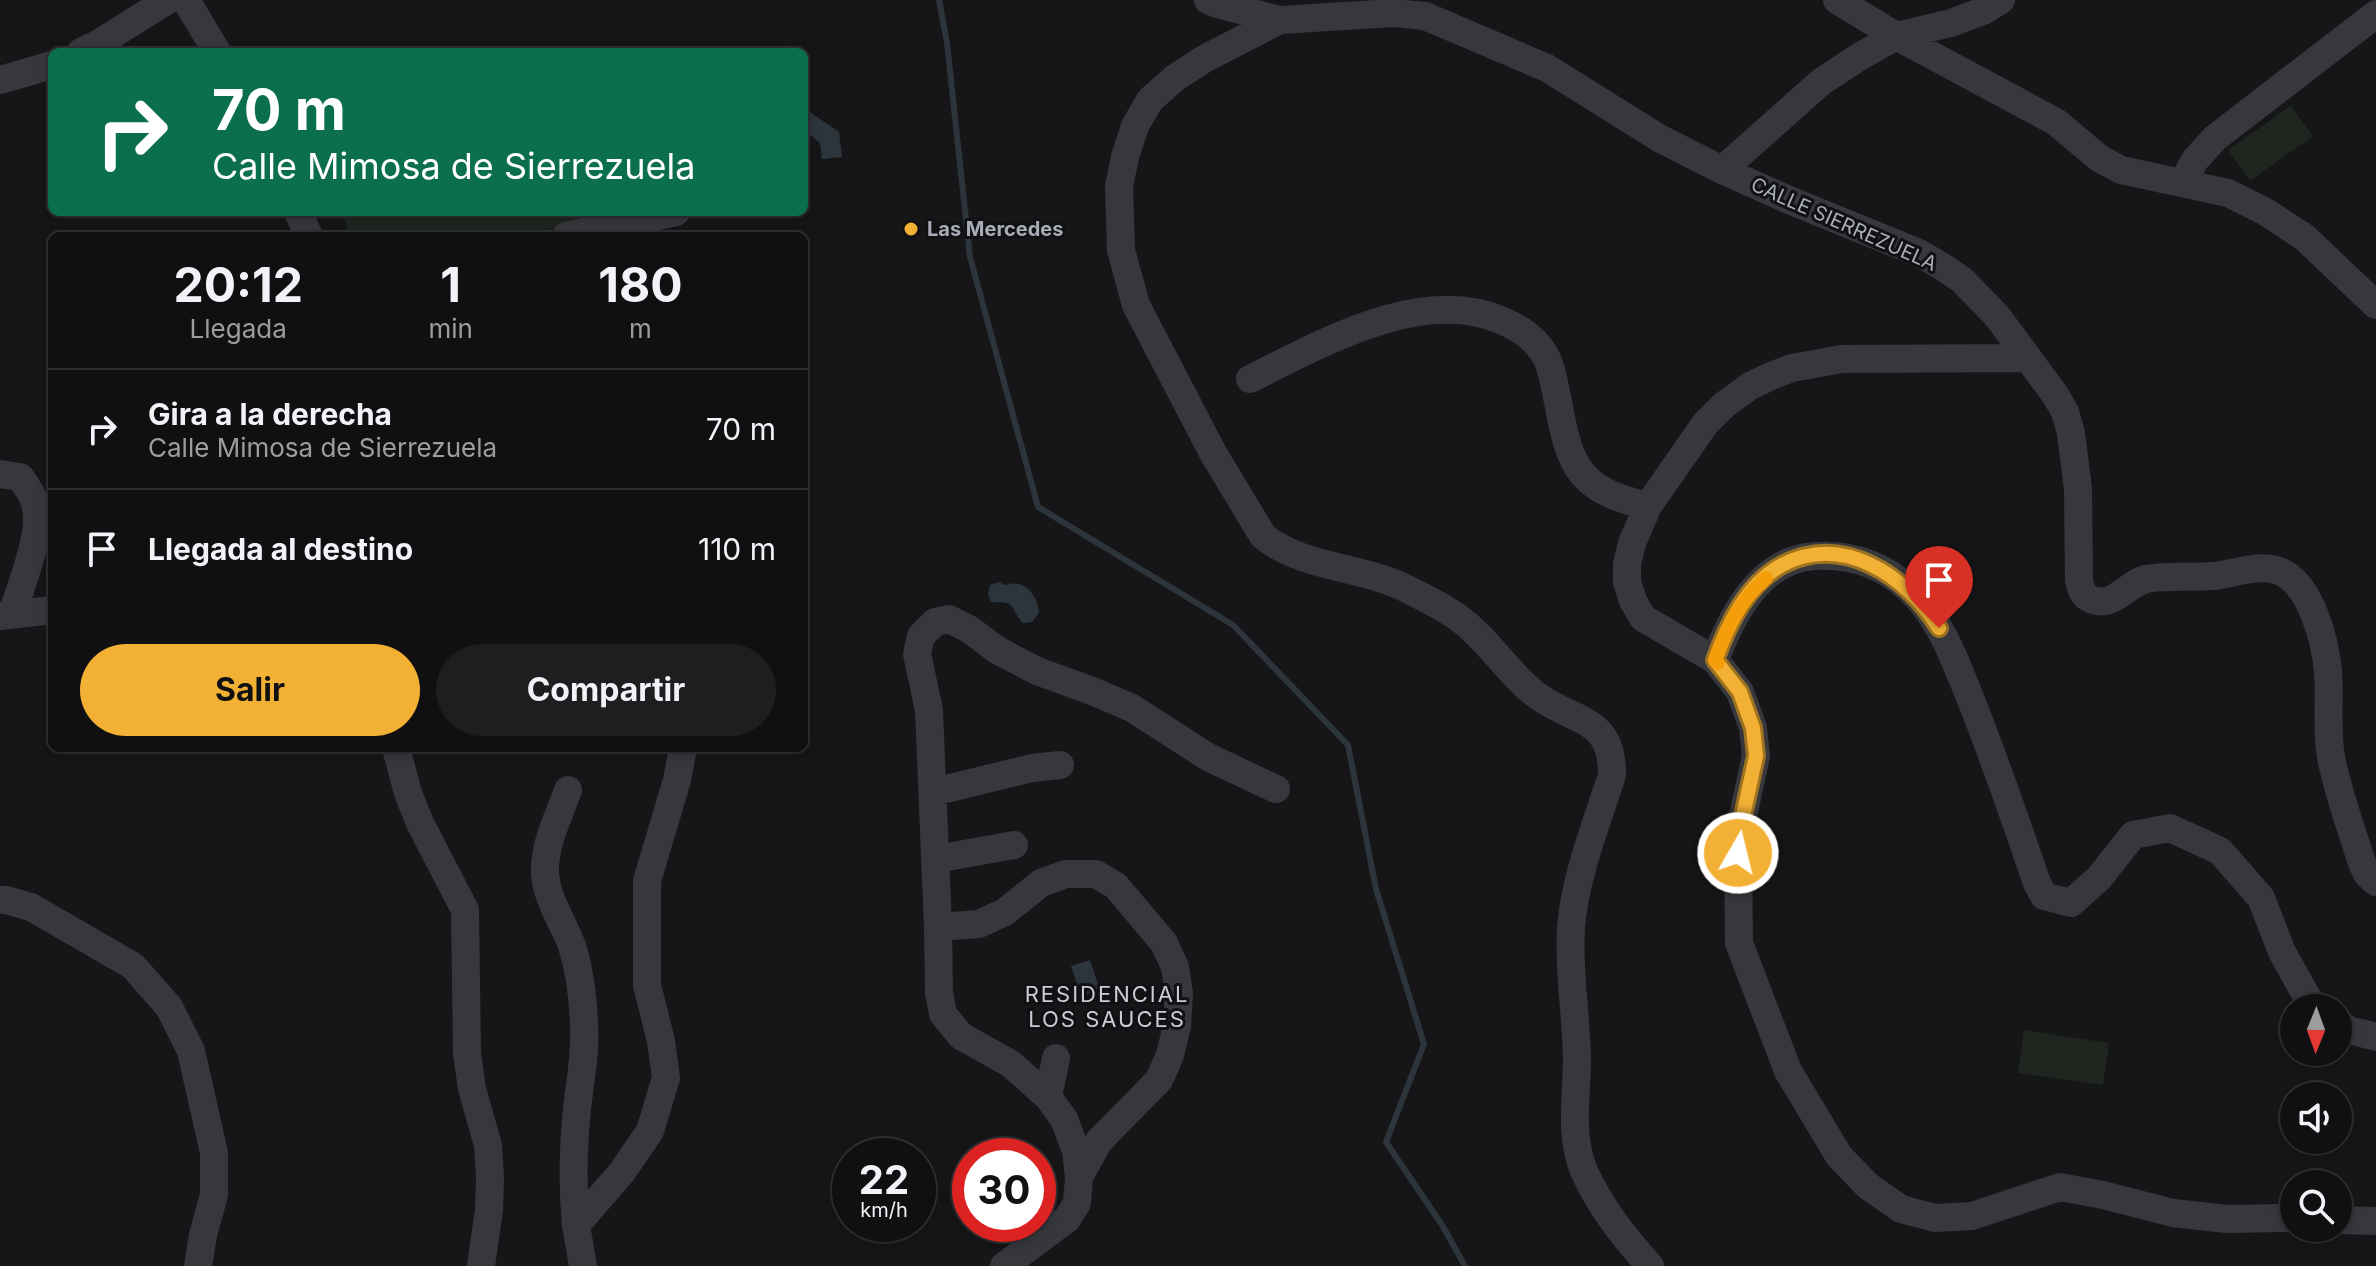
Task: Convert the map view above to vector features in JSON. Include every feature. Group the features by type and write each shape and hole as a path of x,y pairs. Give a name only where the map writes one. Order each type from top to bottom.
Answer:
{"street":[{"path":"90,48 168,0"},
{"path":"186,0 215,48"},
{"name":"CALLE SIERREZUELA","path":"1208,0 1280,20 1393,7 1434,8 1547,68 1659,138 1789,200 1919,253 1962,280 1981,298 2028,358 2065,412 2071,433 2078,489 2079,580 2081,591 2087,597 2106,601 2146,579 2214,576 2260,568 2277,570 2289,576 2302,589 2313,609 2327,668 2331,754 2337,781 2362,863 2367,874 2376,882"},
{"path":"1837,0 1896,36 2056,122 2099,158 2121,170 2228,193 2266,212 2304,237 2376,305"},
{"path":"1722,170 1821,82 1896,36 1951,23 1983,11 2001,0"},
{"path":"2183,182 2195,160 2215,138 2376,14"},
{"path":"1280,20 1204,59 1175,78 1150,100 1135,126 1119,186 1119,218 1121,250 1136,305 1213,453 1263,536 1288,552 1374,576 1428,599 1474,631 1538,696 1595,727 1607,740 1612,758 1612,775 1578,884 1571,932 1576,1132 1578,1152 1593,1188 1614,1225 1650,1266"},
{"path":"0,80 48,66"},
{"path":"584,232 658,216"},
{"path":"1250,379 1339,335 1393,317 1452,311 1497,318 1520,328 1536,342 1547,358 1564,434 1581,475 1598,489 1622,500 1648,506"},
{"path":"2028,358 1842,359 1792,368 1750,386 1705,424 1648,506 1632,543 1627,582 1643,618 1715,660 1740,692 1753,728 1756,756 1738,853 1739,943 1788,1071 1839,1156 1868,1186 1901,1209 1935,1218 1972,1216 2060,1187 2173,1213 2227,1219 2280,1218"},
{"path":"0,474 20,477 32,494 38,516 35,539 6,615 48,610"},
{"path":"1715,660 1728,626 1742,602 1781,566 1806,557 1832,555 1859,559 1886,571 1909,589 1930,614 1947,642 1991,750 2044,896 2071,903 2099,878 2133,835 2170,828 2220,851 2261,898 2282,952 2305,994"},
{"path":"1004,1266 1067,1219 1077,1203 1079,1177 1076,1151 1064,1119 1048,1097 1011,1064 961,1036 943,1014 939,992 929,710 917,654 921,636 935,622 949,619 1037,671 1132,708 1208,757 1276,789"},
{"path":"397,752 420,823 465,910 467,1053 472,1089 488,1145 490,1177 481,1266"},
{"path":"576,1225 622,1172 650,1131 666,1078 661,1041 647,985 647,881 682,752"},
{"path":"934,792 1032,768 1060,765"},
{"path":"568,790 547,850 545,874 552,904 571,946 580,982 585,1027 572,1184 583,1266"},
{"path":"936,859 1014,845"},
{"path":"938,927 979,924 1005,912 1041,883 1066,874 1096,874 1116,886 1164,943 1175,967 1179,993 1177,1026 1170,1055 1159,1080 1099,1141 1079,1177"},
{"path":"0,900 31,907 133,966 169,1007 191,1051 214,1153 214,1195 198,1266"},
{"path":"2352,1031 2376,1037"},
{"path":"1048,1097 1056,1058"},
{"path":"2352,1220 2376,1221"}],"shaded area":[{"path":"2291,106 2313,136 2250,181 2228,150"},
{"path":"808,111 839,132 842,157 822,159 820,143 808,133"},
{"path":"343,216 614,216 534,232 349,232"},
{"path":"999,582 1024,586 1033,594 1039,613 1032,622 1023,623 1007,603 991,602 988,594 990,585"},
{"path":"1090,960 1100,990 1081,996 1071,966"},
{"path":"2024,1030 2109,1043 2103,1085 2018,1073"}],"waterway":[{"path":"939,0 947,43 970,257 1038,507 1233,625 1348,745 1376,889 1424,1044 1386,1142 1442,1225 1465,1266"}],"slow traffic":[{"path":"1718,663 1715,660 1728,626 1742,602 1766,578"}],"place":[{"name":"Las Mercedes","path":"911,229"}],"district":[{"name":"RESIDENCIAL LOS SAUCES","path":"1107,1006"}],"route":[{"path":"1738,853 1756,756 1753,728 1740,692 1715,660 1728,626 1742,602 1781,566 1806,557 1832,555 1859,559 1886,571 1909,589 1939,628"}]}
